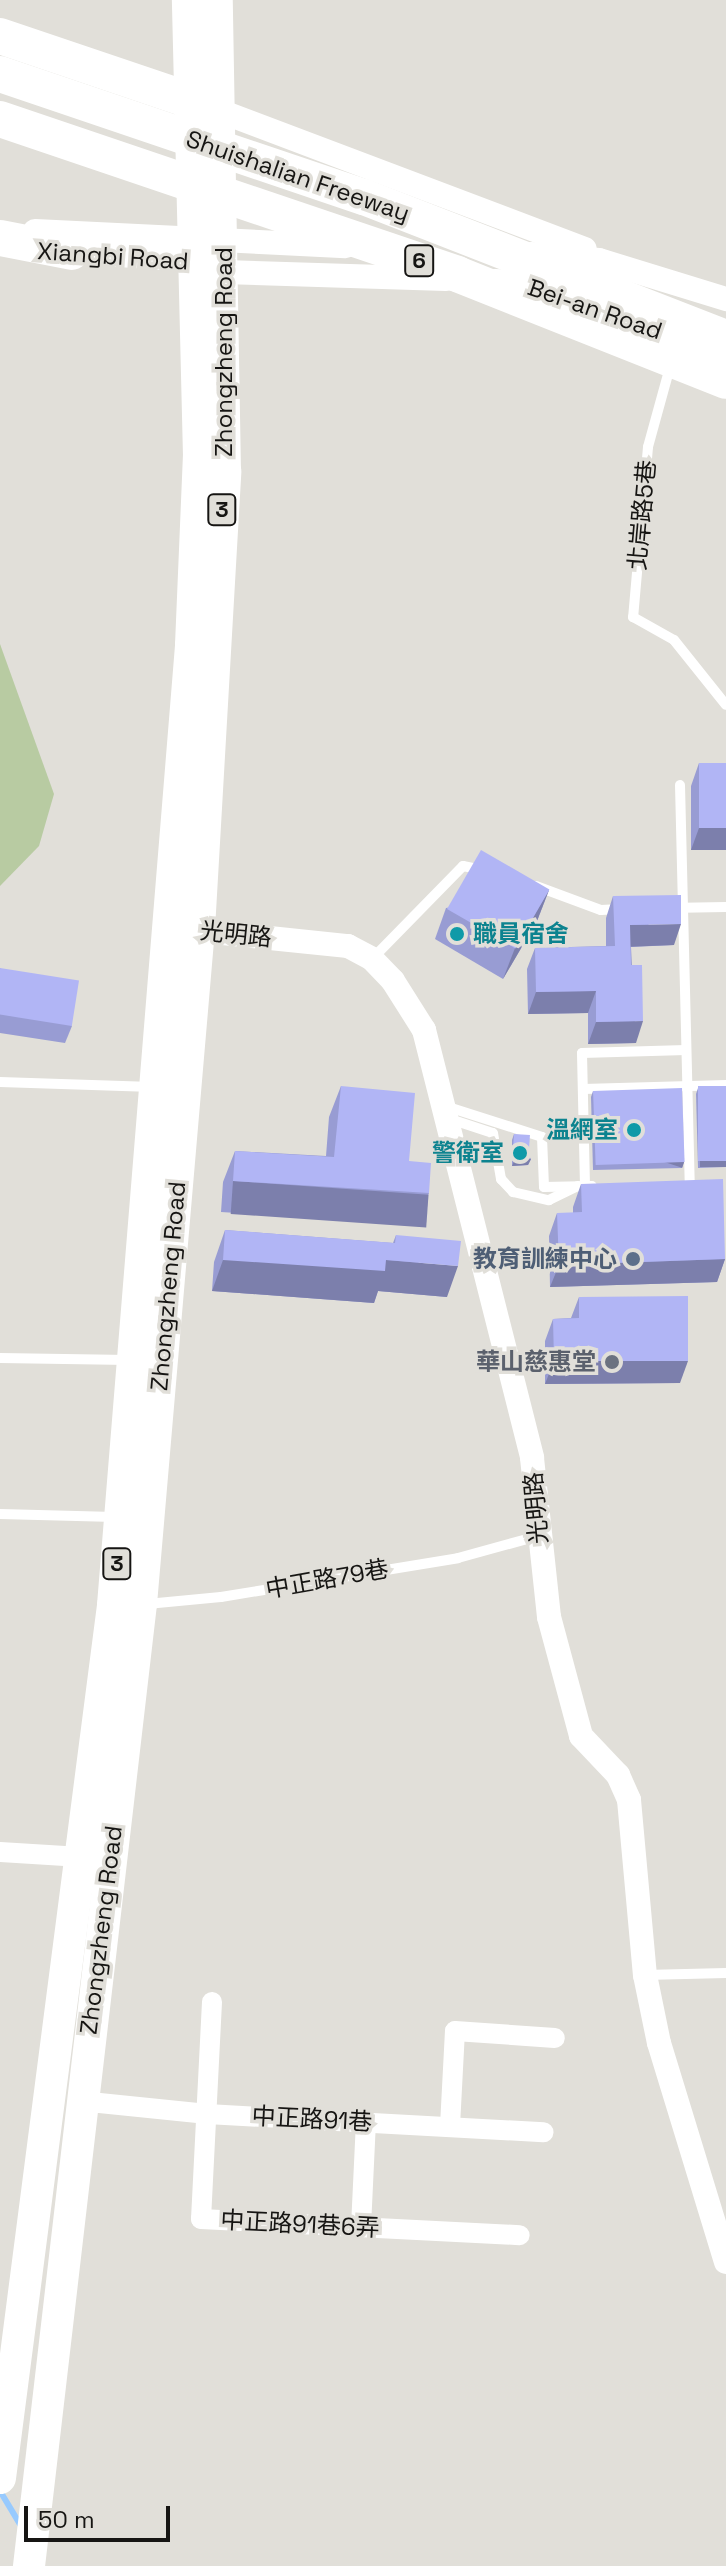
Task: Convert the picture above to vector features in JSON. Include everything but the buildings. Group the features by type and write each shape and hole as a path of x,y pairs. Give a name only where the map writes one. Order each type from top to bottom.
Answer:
{"highway":[{"path":"0,36 204,105"},
{"name":"Shuishalian Freeway","path":"0,74 364,197 726,338"},
{"name":"Shuishalian Freeway","path":"0,119 457,274 726,381"},
{"path":"0,238 72,252"}],"main road":[{"name":"Zhongzheng Road","path":"29,2566 80,2101 127,1604 184,929 198,472 210,253 204,105 188,0"},
{"name":"Zhongzheng Road","path":"204,105 217,0"},
{"name":"Zhongzheng Road","path":"0,2478 81,1857 127,1604 121,1517 131,1360 155,1087 184,929"},
{"path":"49,2100 80,2101"},
{"path":"5,2431 43,2432"}],"street":[{"path":"204,105 655,275"},
{"name":"Xiangbi Road","path":"0,229 210,253"},
{"name":"Xiangbi Road","path":"0,249 210,253"},
{"name":"Bei-an Road","path":"210,253 560,255 655,275 693,295 726,299"},
{"name":"Bei-an Road","path":"210,253 535,283 679,339 726,338"},
{"path":"679,339 726,358"},
{"name":"光明路","path":"184,929 348,946 372,959 393,981 424,1030 532,1458 549,1617 581,1736 618,1775 629,1800 645,1975 659,2043 726,2262"},
{"path":"0,1852 81,1857"},
{"name":"中正路91巷6弄","path":"212,2002 201,2219 520,2235"},
{"path":"450,2126 455,2031 555,2038"},
{"name":"中正路91巷","path":"80,2101 207,2114 544,2132"},
{"path":"361,2227 366,2122"}],"lane":[{"name":"北岸路5巷","path":"687,314 648,447 633,617 674,640 726,705"},
{"path":"680,785 690,1184"},
{"path":"372,959 463,866 490,872"},
{"path":"517,879 601,910 628,909"},
{"path":"655,908 726,907"},
{"path":"582,1186 582,1053 686,1050"},
{"path":"0,1082 155,1087"},
{"path":"583,1089 726,1085"},
{"path":"446,1112 493,1133 501,1179 513,1192 549,1200 582,1186"},
{"path":"446,1112 542,1137 544,1187 600,1186"},
{"path":"675,1184 702,1184"},
{"path":"0,1358 131,1360"},
{"path":"0,1514 121,1517"},
{"name":"中正路79巷","path":"127,1604 312,1583 458,1558 538,1536"},
{"path":"645,1975 726,1973"}],"green space":[{"path":"0,644 54,794 39,846 0,886"}],"waterway":[{"path":"0,2491 21,2526"}],"place":[{"name":"職員宿舍","path":"457,934"},
{"name":"溫網室","path":"634,1130"},
{"name":"警衛室","path":"520,1153"},
{"name":"教育訓練中心","path":"633,1259"},
{"name":"華山慈惠堂","path":"612,1362"}]}
